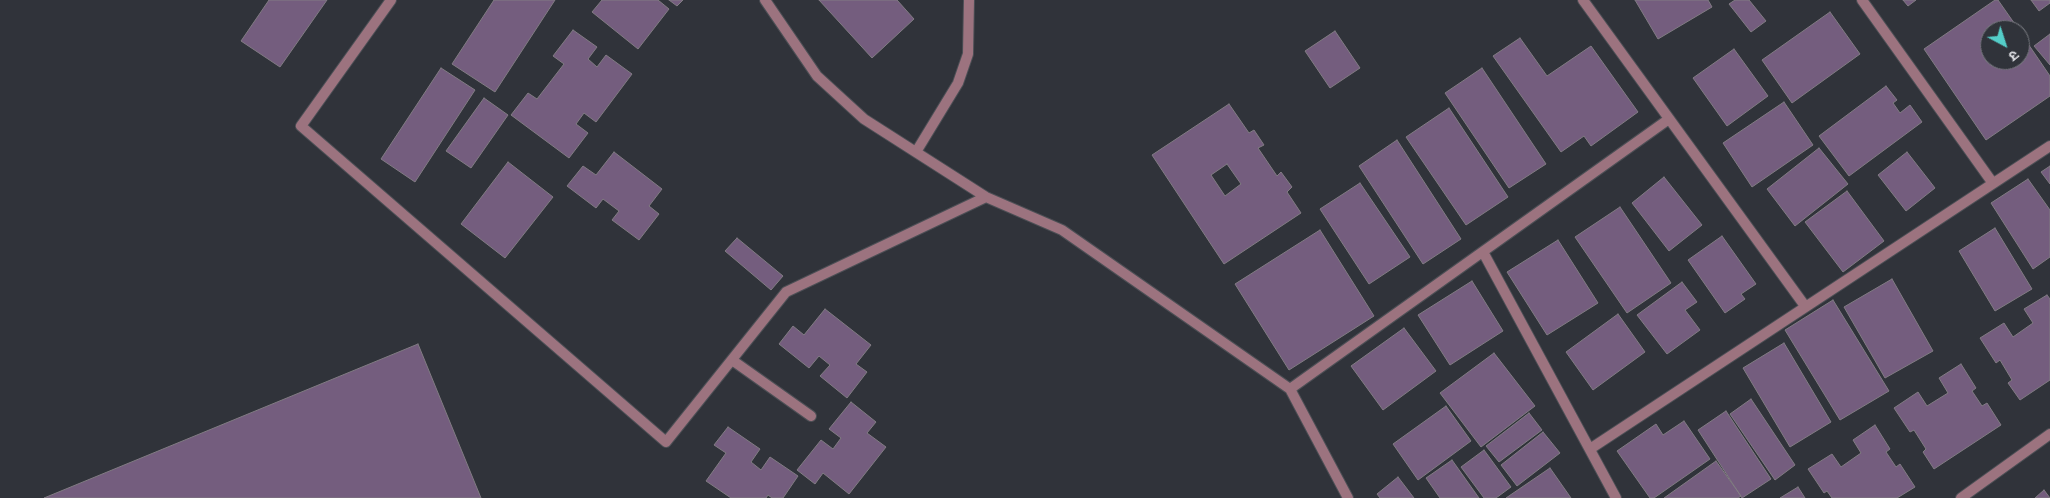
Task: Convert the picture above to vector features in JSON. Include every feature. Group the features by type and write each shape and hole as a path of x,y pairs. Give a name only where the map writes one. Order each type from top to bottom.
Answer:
{"street":[{"path":"391,0 300,126 666,442 786,292 986,197"},
{"path":"764,0 816,76 864,119 986,197 1062,230 1290,389 1348,498"},
{"path":"916,152 958,83 968,54 969,0"},
{"path":"1583,0 1805,306"},
{"path":"1862,0 1992,182"},
{"path":"1290,389 1669,119"},
{"path":"1590,449 1992,182 2050,146"},
{"path":"1483,252 1616,498"},
{"path":"732,360 811,416"},
{"path":"1961,498 2050,434"}],"building":[{"path":"269,0 327,0 280,67 241,41"},
{"path":"494,0 555,0 495,92 452,64"},
{"path":"602,0 658,0 669,9 638,49 592,12"},
{"path":"669,0 683,0 677,6"},
{"path":"819,0 897,0 914,19 872,58"},
{"path":"1635,0 1708,0 1712,7 1658,39"},
{"path":"1735,0 1749,0 1766,21 1751,32 1729,4"},
{"path":"1903,0 1916,0 1908,6"},
{"path":"1995,0 1998,0 2012,20 1980,20 1980,70 2030,70 2030,47 2050,76 2050,96 1986,140 1924,49"},
{"path":"2031,0 2050,0 2050,3 2039,11"},
{"path":"1830,12 1860,54 1792,103 1762,60"},
{"path":"573,30 597,47 588,59 597,67 606,55 632,74 596,122 584,113 576,124 588,133 569,158 511,115 528,93 537,99 564,64 553,56"},
{"path":"1335,31 1360,68 1330,88 1305,51"},
{"path":"2050,34 2050,65 2034,46"},
{"path":"1520,38 1547,76 1591,46 1638,112 1591,146 1584,136 1561,152 1493,56"},
{"path":"1734,49 1768,96 1727,126 1693,78"},
{"path":"441,68 475,90 415,182 381,159"},
{"path":"1482,68 1546,164 1509,188 1445,93"},
{"path":"1886,86 1897,100 1893,103 1900,113 1910,105 1922,122 1849,176 1819,136"},
{"path":"484,98 508,115 471,168 446,151"},
{"path":"1784,102 1813,145 1752,187 1723,143"},
{"path":"1229,104 1249,133 1254,130 1264,145 1258,148 1277,176 1281,172 1292,187 1287,192 1301,213 1224,264 1152,155","holes":["1227,164 1241,184 1225,196 1211,175"]},
{"path":"1449,108 1508,197 1466,225 1406,137"},
{"path":"1397,140 1461,239 1423,264 1359,166"},
{"path":"1819,148 1848,184 1795,226 1767,189"},
{"path":"614,152 662,189 649,206 659,214 639,240 612,220 619,211 603,199 596,208 567,186 583,166 596,175"},
{"path":"1907,152 1935,188 1906,211 1878,175"},
{"path":"508,162 553,197 505,258 461,224"},
{"path":"2050,166 2050,184 2041,172"},
{"path":"1664,177 1702,225 1669,251 1632,203"},
{"path":"2028,179 2050,210 2050,257 2033,269 1991,203"},
{"path":"1360,183 1410,257 1369,284 1320,209"},
{"path":"1847,191 1884,241 1843,272 1805,222"},
{"path":"1620,207 1671,283 1627,313 1575,237"},
{"path":"1995,228 2032,289 1995,311 1959,251"},
{"path":"1320,230 1374,316 1289,370 1235,284"},
{"path":"1722,236 1756,284 1741,294 1745,299 1725,313 1688,260"},
{"path":"737,238 783,276 771,290 725,251"},
{"path":"1558,240 1598,303 1547,335 1507,272"},
{"path":"1892,279 1933,351 1885,378 1844,307"},
{"path":"1472,281 1503,331 1450,365 1418,315"},
{"path":"1682,282 1697,302 1685,310 1700,330 1667,354 1637,315"},
{"path":"2047,295 2050,299 2050,380 2020,400 2008,383 2012,380 2000,360 1996,363 1980,338 2004,323 2013,337 2033,323 2024,309"},
{"path":"1833,300 1889,391 1840,420 1785,330"},
{"path":"825,309 871,345 856,364 867,372 847,398 820,376 830,365 819,356 809,368 779,344 793,326 804,335"},
{"path":"1618,314 1645,352 1593,390 1566,352"},
{"path":"1404,328 1436,371 1383,410 1351,366"},
{"path":"1784,343 1831,422 1790,447 1743,368"},
{"path":"418,344 481,498 44,498"},
{"path":"1494,353 1535,406 1481,447 1440,393"},
{"path":"1961,364 1976,388 1972,391 1982,406 1987,403 2001,425 1934,469 1923,452 1926,449 1914,430 1910,432 1894,408 1918,392 1927,406 1948,393 1939,378"},
{"path":"1751,399 1795,465 1775,480 1730,414"},
{"path":"851,402 876,422 867,433 886,447 849,494 823,473 815,484 797,470 821,440 833,449 841,438 829,429"},
{"path":"1446,406 1471,441 1418,480 1393,444"},
{"path":"1726,411 1771,479 1742,498 1698,430"},
{"path":"1529,413 1542,430 1499,462 1486,446"},
{"path":"1684,421 1710,459 1654,498 1650,498 1617,451 1656,424 1663,435"},
{"path":"1875,425 1890,449 1886,452 1896,467 1900,464 1915,487 1897,498 1832,498 1827,491 1824,493 1808,469 1832,454 1841,467 1861,453 1853,440"},
{"path":"728,427 760,449 751,462 761,470 770,457 798,476 783,498 772,498 768,495 766,498 731,498 706,481 726,453 714,445"},
{"path":"1543,432 1560,453 1517,486 1501,465"},
{"path":"1484,450 1511,487 1496,498 1484,498 1461,467"},
{"path":"1452,460 1479,498 1440,498 1426,478"},
{"path":"1716,461 1741,496 1738,498 1664,498"},
{"path":"1550,468 1571,498 1506,498"},
{"path":"1398,477 1414,498 1380,498 1377,494"},
{"path":"1798,487 1805,498 1780,498"},
{"path":"2044,490 2050,498 2035,498"}]}
